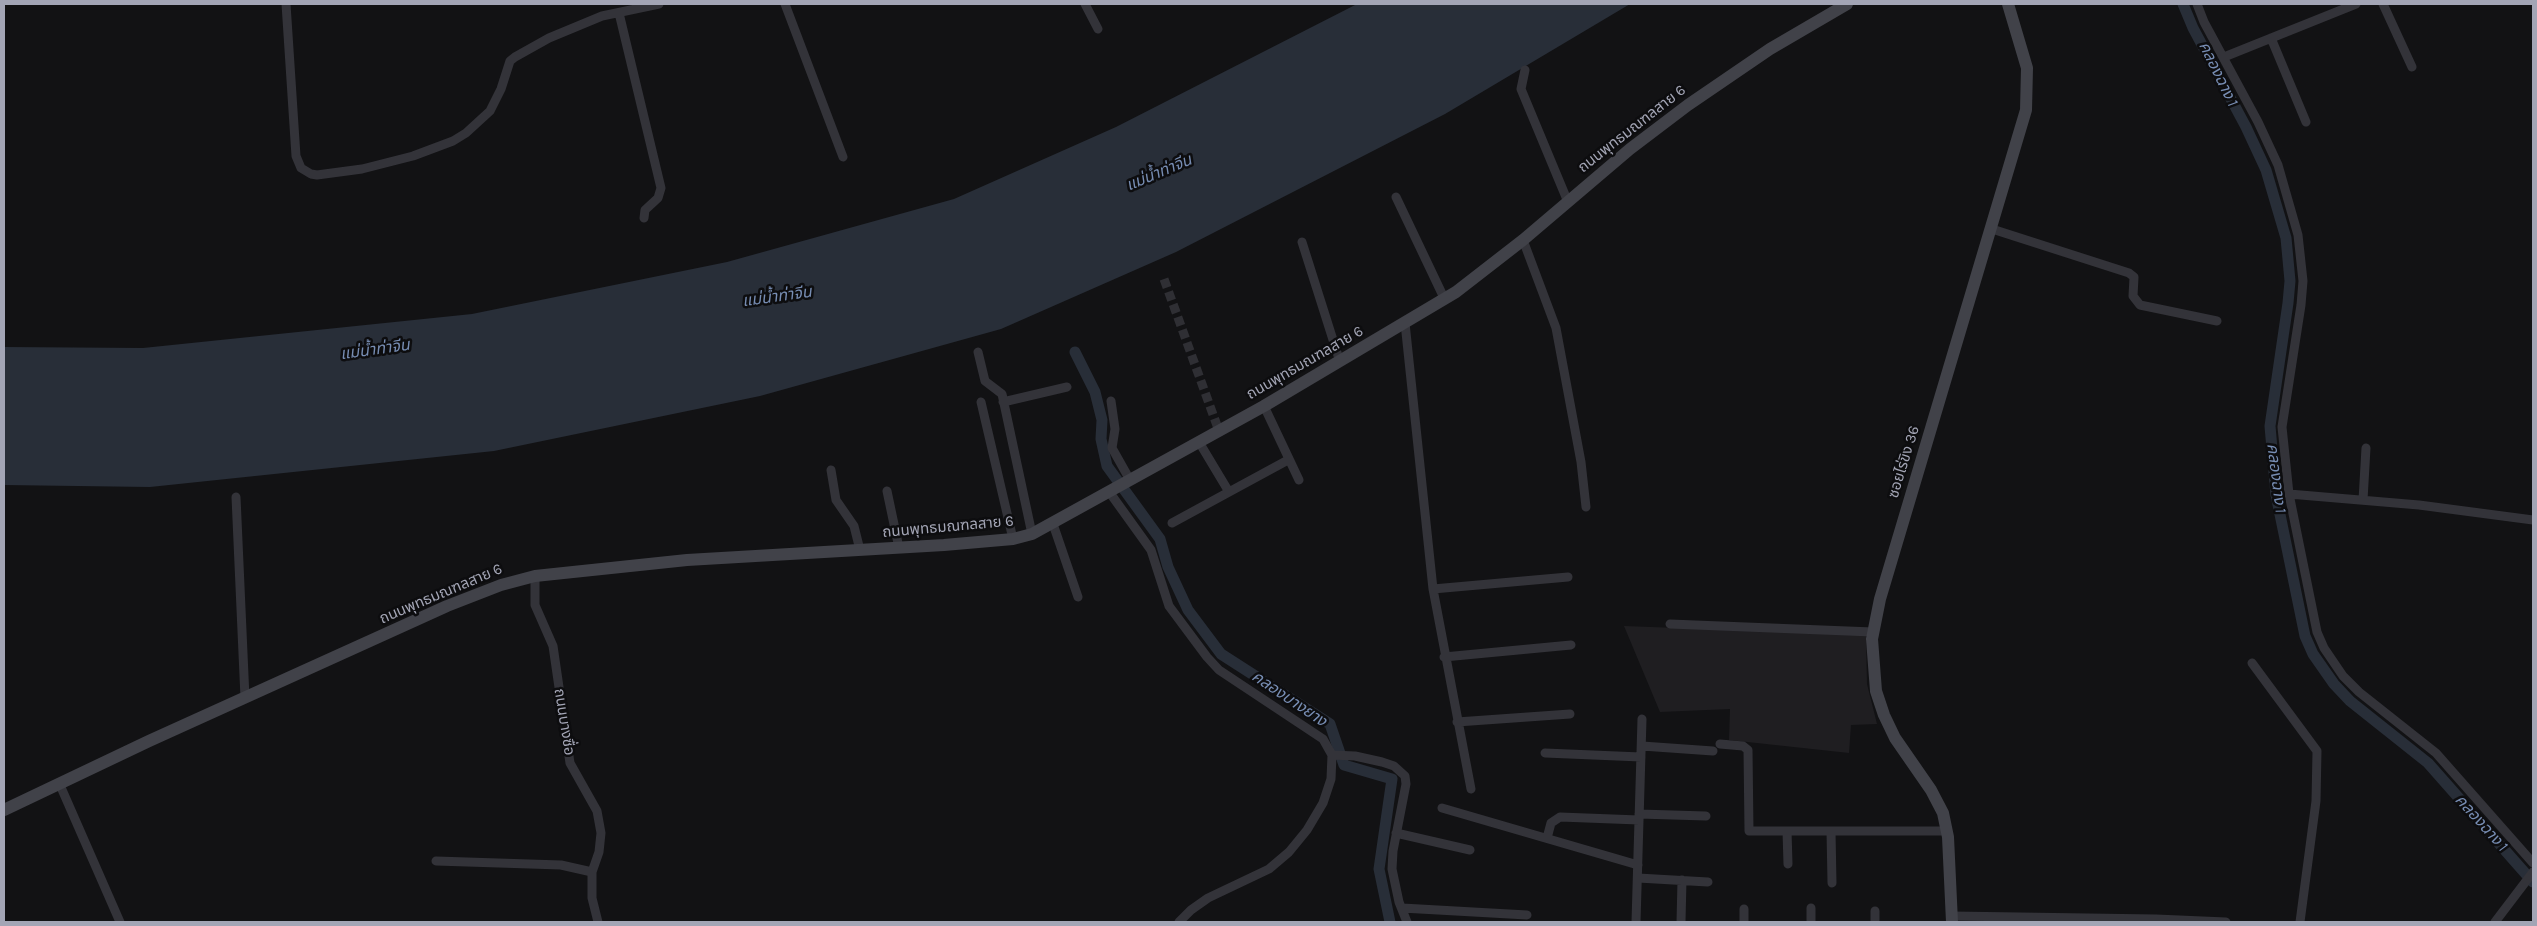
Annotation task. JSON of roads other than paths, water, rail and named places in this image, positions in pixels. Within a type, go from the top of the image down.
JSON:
[{"type":"main road","name":"ถนนพุทธมณฑลสาย 6","points":[[4,810],[245,698],[501,584],[535,576],[687,560],[899,548],[1013,539],[1032,534],[1110,493],[1264,406],[1445,300],[1523,240],[1630,148],[1718,84],[1828,9],[1847,4]]},
{"type":"main road","name":"ซอยไร่ขิง 36","points":[[1952,919],[1947,831],[1943,813],[1931,790],[1895,738],[1884,715],[1876,691],[1872,656],[1872,632],[1880,598],[1992,229],[2026,110],[2027,68],[2008,4]]},
{"type":"street","points":[[286,4],[296,156],[301,168],[317,175],[362,169],[413,156],[453,141],[466,133],[490,111],[501,89],[510,62],[515,57],[570,28],[602,16],[659,4]]},
{"type":"street","points":[[784,4],[843,157]]},
{"type":"street","points":[[1085,4],[1098,29]]},
{"type":"street","points":[[2197,4],[2204,22],[2278,165],[2298,235],[2302,281],[2301,305],[2282,427],[2289,494],[2311,613],[2320,640],[2333,662],[2359,692],[2436,753],[2533,863]]},
{"type":"street","points":[[2224,58],[2356,4]]},
{"type":"street","points":[[2383,4],[2412,67]]},
{"type":"street","points":[[619,13],[661,188],[658,198],[645,210],[644,218]]},
{"type":"street","points":[[2271,38],[2306,122]]},
{"type":"street","points":[[1525,70],[1521,89],[1568,202]]},
{"type":"street","points":[[1396,197],[1445,300]]},
{"type":"street","points":[[1992,229],[2129,273],[2134,277],[2133,296],[2140,305],[2218,321]]},
{"type":"street","points":[[1523,240],[1556,328],[1581,462],[1586,507]]},
{"type":"street","points":[[1302,242],[1340,362]]},
{"type":"street","points":[[1404,323],[1433,588],[1444,657],[1471,789]]},
{"type":"street","points":[[978,352],[985,381],[1000,391],[1032,534]]},
{"type":"street","points":[[1003,402],[1067,387]]},
{"type":"street","points":[[981,402],[1013,539]]},
{"type":"street","points":[[1111,402],[1115,429],[1112,448],[1130,480]]},
{"type":"street","points":[[1264,406],[1299,480]]},
{"type":"street","points":[[1198,442],[1229,492]]},
{"type":"street","points":[[2363,500],[2366,448]]},
{"type":"street","points":[[1172,523],[1288,460]]},
{"type":"street","points":[[831,470],[836,500],[854,526],[860,550]]},
{"type":"street","points":[[887,491],[899,548]]},
{"type":"street","points":[[1110,493],[1151,550],[1169,606],[1207,658],[1219,670],[1323,739],[1334,755],[1331,779],[1323,803],[1307,830],[1289,852],[1269,869],[1208,898],[1191,910],[1179,922]]},
{"type":"street","points":[[2289,494],[2363,500],[2533,520]]},
{"type":"street","points":[[236,497],[245,698]]},
{"type":"street","points":[[1053,524],[1078,597]]},
{"type":"street","name":"ถนนบางซื่อ","points":[[535,576],[536,605],[553,646],[570,763],[597,811],[601,833],[599,852],[592,872],[592,898],[598,922]]},
{"type":"street","points":[[1433,588],[1568,577]]},
{"type":"street","points":[[1670,624],[1872,632]]},
{"type":"street","points":[[1444,657],[1571,645]]},
{"type":"street","points":[[2252,663],[2317,751],[2316,801],[2300,922]]},
{"type":"street","points":[[1457,722],[1570,714]]},
{"type":"street","points":[[1636,922],[1642,719]]},
{"type":"street","points":[[1720,744],[1744,746],[1748,750],[1749,831],[1947,831]]},
{"type":"street","points":[[1642,746],[1713,751]]},
{"type":"street","points":[[1545,752],[1641,757]]},
{"type":"street","points":[[1334,755],[1355,756],[1394,766],[1405,776],[1406,784],[1396,833],[1392,870],[1407,922]]},
{"type":"street","points":[[60,785],[120,922]]},
{"type":"street","points":[[1442,808],[1638,865]]},
{"type":"street","points":[[1547,838],[1551,823],[1560,817],[1706,816]]},
{"type":"street","points":[[1787,831],[1788,864]]},
{"type":"street","points":[[1831,832],[1832,883]]},
{"type":"street","points":[[1396,833],[1470,850]]},
{"type":"street","points":[[436,861],[561,865],[592,872]]},
{"type":"street","points":[[2495,922],[2533,872]]},
{"type":"street","points":[[1638,878],[1708,882]]},
{"type":"street","points":[[1681,922],[1682,880]]},
{"type":"street","points":[[1402,908],[1527,915]]},
{"type":"street","points":[[1811,908],[1811,922]]},
{"type":"street","points":[[1744,909],[1744,922]]},
{"type":"street","points":[[1875,910],[1875,922]]},
{"type":"street","points":[[1952,919],[2156,919],[2226,922]]},
{"type":"water","name":"แม่น้ำท่าจีน","points":[[1357,4],[1630,4],[1445,114],[1176,252],[1001,329],[760,396],[494,451],[150,487],[4,485],[4,347],[143,348],[472,314],[727,262],[954,199],[1116,127]]},
{"type":"waterway","name":"คลองฉาง 1","points":[[2183,4],[2193,28],[2246,127],[2266,170],[2286,238],[2290,281],[2270,426],[2276,495],[2305,636],[2313,654],[2334,684],[2350,701],[2428,763],[2533,882]]},
{"type":"waterway","name":"คลองบางยาง","points":[[1075,352],[1095,392],[1102,420],[1101,439],[1107,466],[1160,539],[1168,567],[1188,610],[1221,654],[1330,724],[1344,765],[1392,779],[1379,869],[1390,922]]},
{"type":"tunnel","points":[[1164,279],[1219,431]]}]
